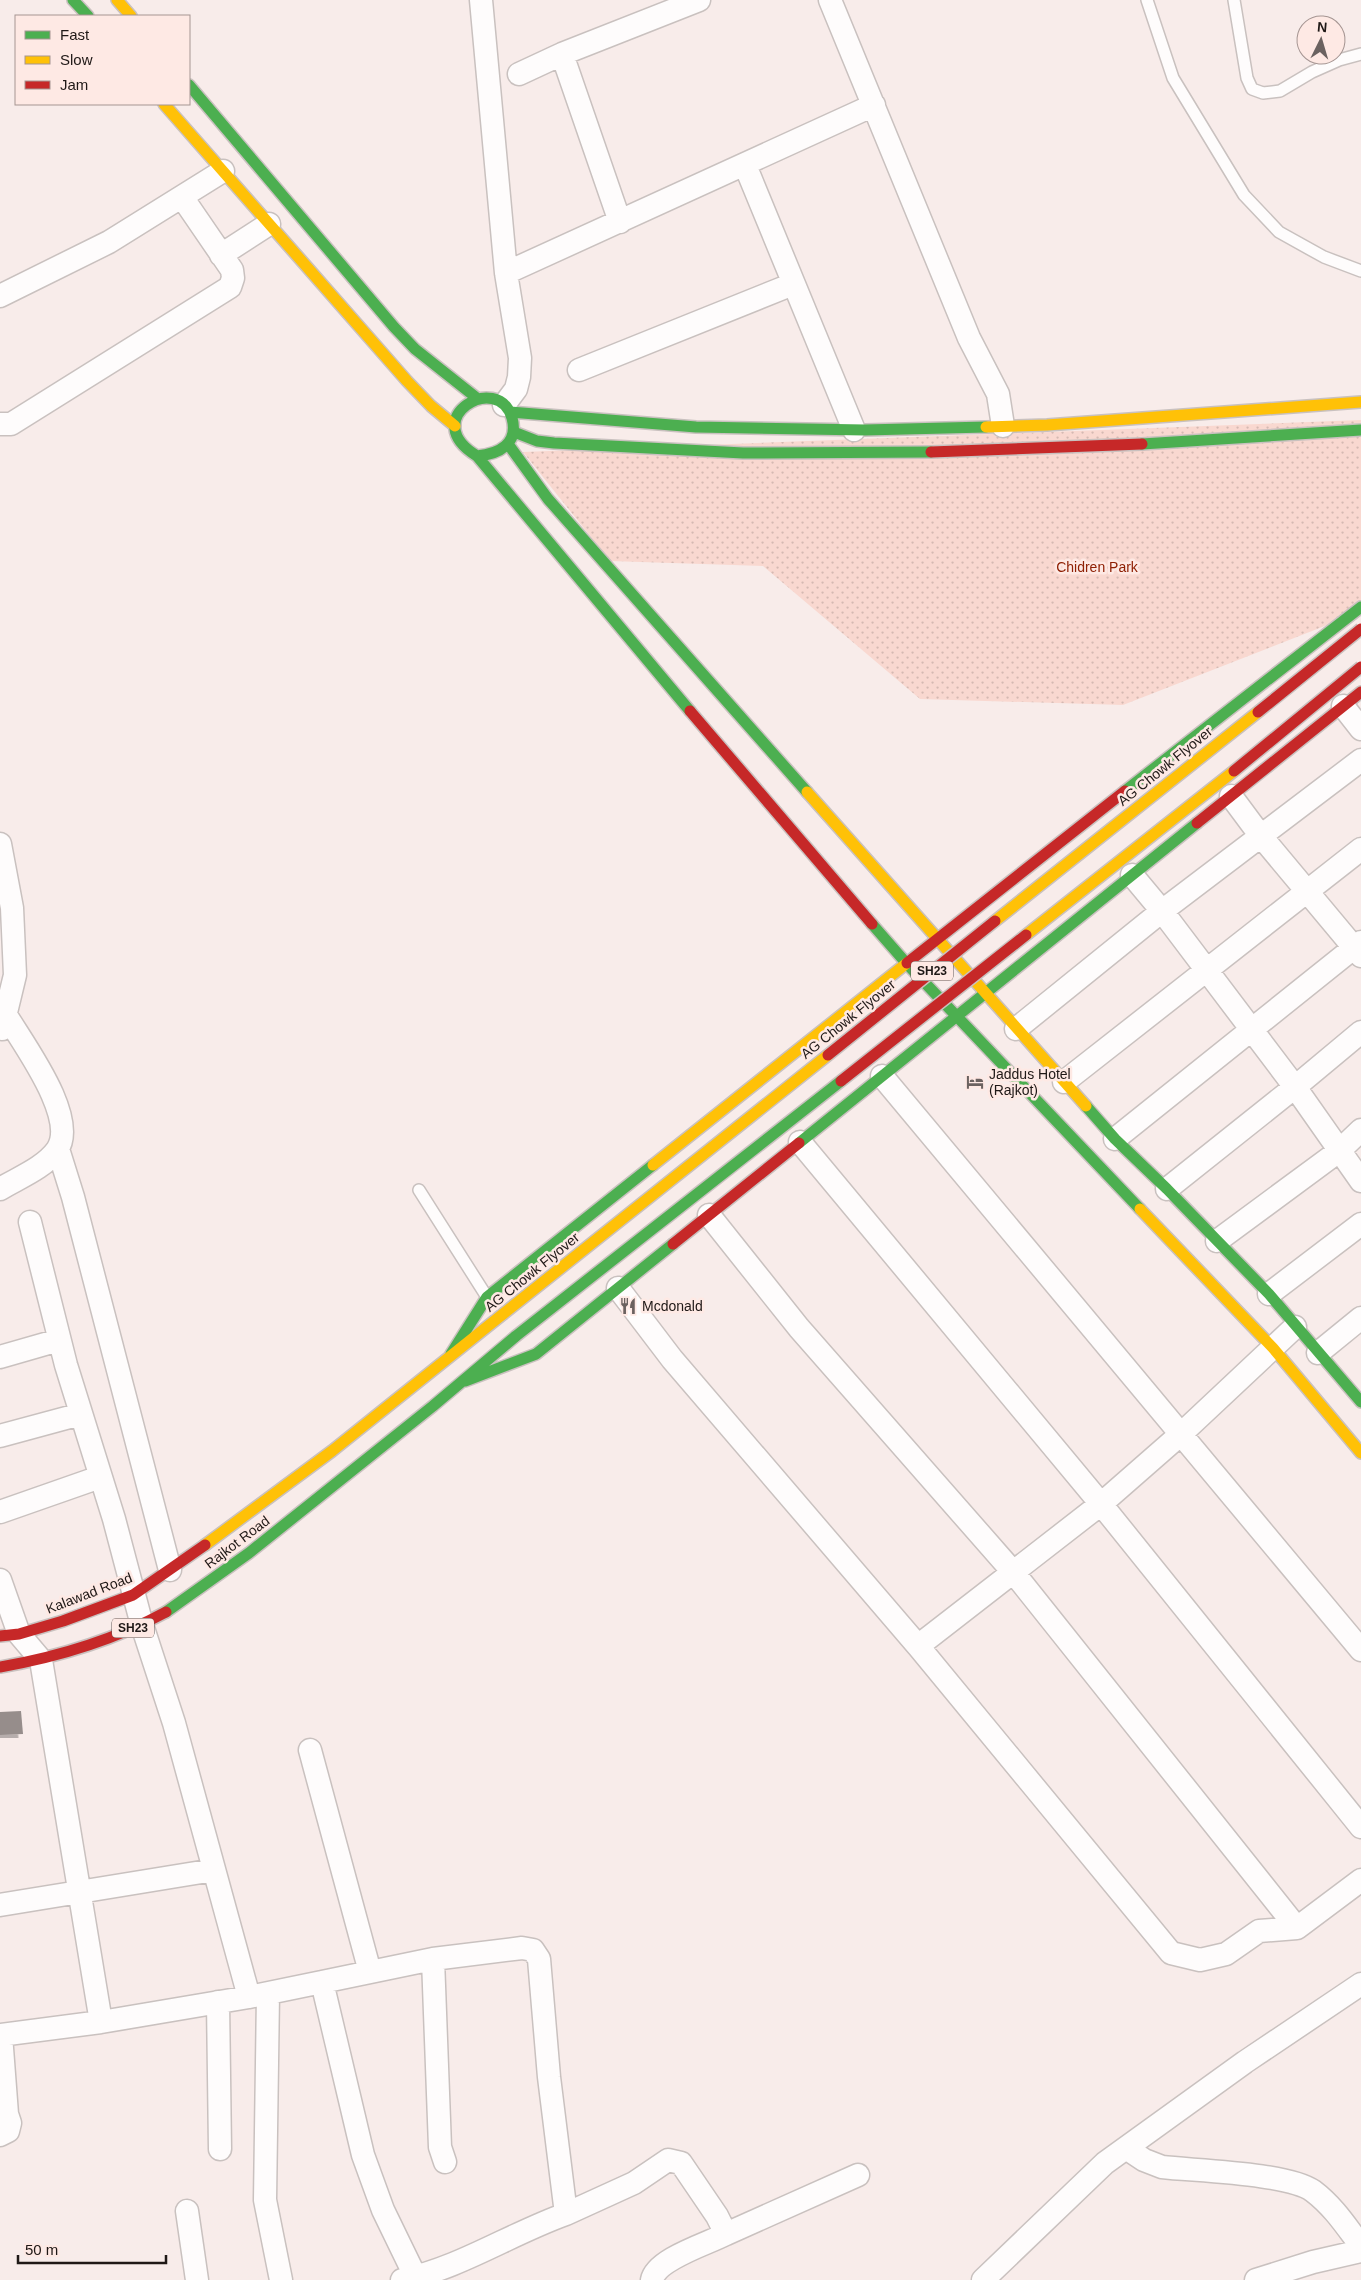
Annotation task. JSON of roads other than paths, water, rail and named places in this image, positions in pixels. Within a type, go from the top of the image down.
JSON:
[{"type":"street","points":[[73,0],[87,15]]},
{"type":"street","points":[[117,0],[130,15]]},
{"type":"street","points":[[481,0],[506,273],[520,358],[516,389],[507,409]]},
{"type":"street","points":[[830,0],[969,338],[998,394],[1003,426]]},
{"type":"street","points":[[519,74],[562,54],[689,2]]},
{"type":"street","points":[[562,54],[620,222]]},
{"type":"street","points":[[190,86],[394,326],[416,349],[478,398]]},
{"type":"street","points":[[165,105],[407,380],[431,406],[455,426]]},
{"type":"street","points":[[506,273],[874,105]]},
{"type":"street","points":[[745,165],[854,430]]},
{"type":"street","points":[[0,296],[109,242],[223,170]]},
{"type":"street","points":[[0,424],[11,424],[230,287],[233,278],[232,270],[182,197]]},
{"type":"street","points":[[221,255],[269,224]]},
{"type":"street","points":[[579,370],[793,284]]},
{"type":"street","points":[[1361,402],[1106,421],[854,430],[696,428],[507,409],[487,398],[478,398],[462,408],[457,416],[455,426],[456,435],[461,444],[477,456],[768,806],[907,964],[1273,1348],[1361,1453]]},
{"type":"street","points":[[477,456],[496,454],[508,444],[514,432],[514,422],[507,409]]},
{"type":"street","points":[[514,432],[537,441],[554,443],[753,453],[1014,450],[1230,440],[1361,430]]},
{"type":"street","points":[[508,444],[548,499],[1016,1029],[1115,1139],[1167,1189],[1269,1294],[1295,1327],[1361,1402]]},
{"type":"street","points":[[448,1358],[487,1297],[937,939],[1361,607]]},
{"type":"street","name":"AG Chowk Flyover","points":[[448,1358],[1361,629]]},
{"type":"street","name":"SH23","points":[[460,1383],[516,1336],[1214,787],[1361,667]]},
{"type":"street","points":[[460,1383],[536,1354],[1361,692]]},
{"type":"street","points":[[1343,706],[1361,729]]},
{"type":"street","points":[[1016,1029],[1162,911],[1361,760]]},
{"type":"street","points":[[1115,1139],[1251,1029],[1359,949],[1260,835],[1231,796]]},
{"type":"street","points":[[0,844],[12,908],[3,1025],[57,1102],[63,1127],[58,1149],[73,1197],[170,1570]]},
{"type":"street","points":[[1064,1082],[1207,972],[1361,849]]},
{"type":"street","points":[[1132,875],[1162,911],[1295,1087],[1338,1151],[1361,1181]]},
{"type":"street","points":[[1167,1189],[1361,1032]]},
{"type":"street","points":[[882,1076],[1361,1650]]},
{"type":"street","points":[[1217,1241],[1338,1151],[1361,1130]]},
{"type":"street","points":[[800,1142],[1101,1504],[1361,1827]]},
{"type":"street","points":[[0,1189],[43,1163],[58,1149]]},
{"type":"street","points":[[709,1215],[799,1328],[1014,1573],[1297,1928]]},
{"type":"street","points":[[30,1222],[59,1340],[114,1519],[142,1624],[174,1723],[214,1870],[259,1995],[265,2200],[281,2280]]},
{"type":"street","points":[[1269,1294],[1361,1224]]},
{"type":"street","points":[[618,1288],[672,1359],[918,1646],[1171,1953],[1200,1960],[1226,1954],[1259,1931],[1297,1928],[1361,1880]]},
{"type":"street","points":[[1318,1353],[1361,1318]]},
{"type":"street","points":[[918,1646],[1101,1504],[1181,1434],[1295,1327]]},
{"type":"street","points":[[0,1357],[59,1340]]},
{"type":"street","name":"Rajkot Road","points":[[231,1527],[332,1451],[448,1358]]},
{"type":"street","name":"Rajkot Road","points":[[0,1667],[41,1660],[82,1648],[171,1610],[250,1553],[460,1383]]},
{"type":"street","points":[[0,1436],[81,1414]]},
{"type":"street","points":[[0,1512],[100,1477]]},
{"type":"street","name":"Kalawad Road","points":[[9,1635],[63,1621],[134,1595],[231,1527]]},
{"type":"street","points":[[0,1580],[9,1635],[41,1660],[101,2022]]},
{"type":"street","points":[[310,1750],[370,1972]]},
{"type":"street","points":[[0,1906],[79,1891],[214,1870]]},
{"type":"street","points":[[0,2135],[8,2131],[10,2123],[7,2114],[1,2035],[101,2022],[259,1995],[433,1959],[522,1948],[533,1950],[539,1959],[550,2078],[566,2214]]},
{"type":"street","points":[[433,1959],[440,2147],[445,2162]]},
{"type":"street","points":[[322,1982],[363,2155],[411,2279],[467,2258],[539,2224],[566,2214],[634,2183],[668,2160],[682,2164],[717,2216],[726,2234]]},
{"type":"street","points":[[984,2280],[1105,2163],[1245,2062],[1361,1984]]},
{"type":"street","points":[[218,2002],[220,2149]]},
{"type":"street","points":[[1126,2148],[1144,2160],[1162,2167],[1286,2180],[1312,2190],[1332,2208],[1361,2246]]},
{"type":"street","points":[[652,2280],[657,2268],[666,2262],[858,2175]]},
{"type":"street","points":[[187,2211],[197,2280]]},
{"type":"street","points":[[1256,2280],[1312,2262],[1361,2251]]},
{"type":"lane","points":[[1147,0],[1173,78],[1244,195],[1278,232],[1324,257],[1361,271]]},
{"type":"lane","points":[[1234,0],[1247,78],[1252,89],[1263,93],[1280,91],[1321,68],[1361,54]]},
{"type":"lane","points":[[418,1190],[487,1297]]},
{"type":"place","name":"Jaddus Hotel (Rajkot)","points":[[975,1082]]},
{"type":"place","name":"Mcdonald","points":[[628,1306]]},
{"type":"park label","name":"Chidren Park","points":[[1097,567]]}]
